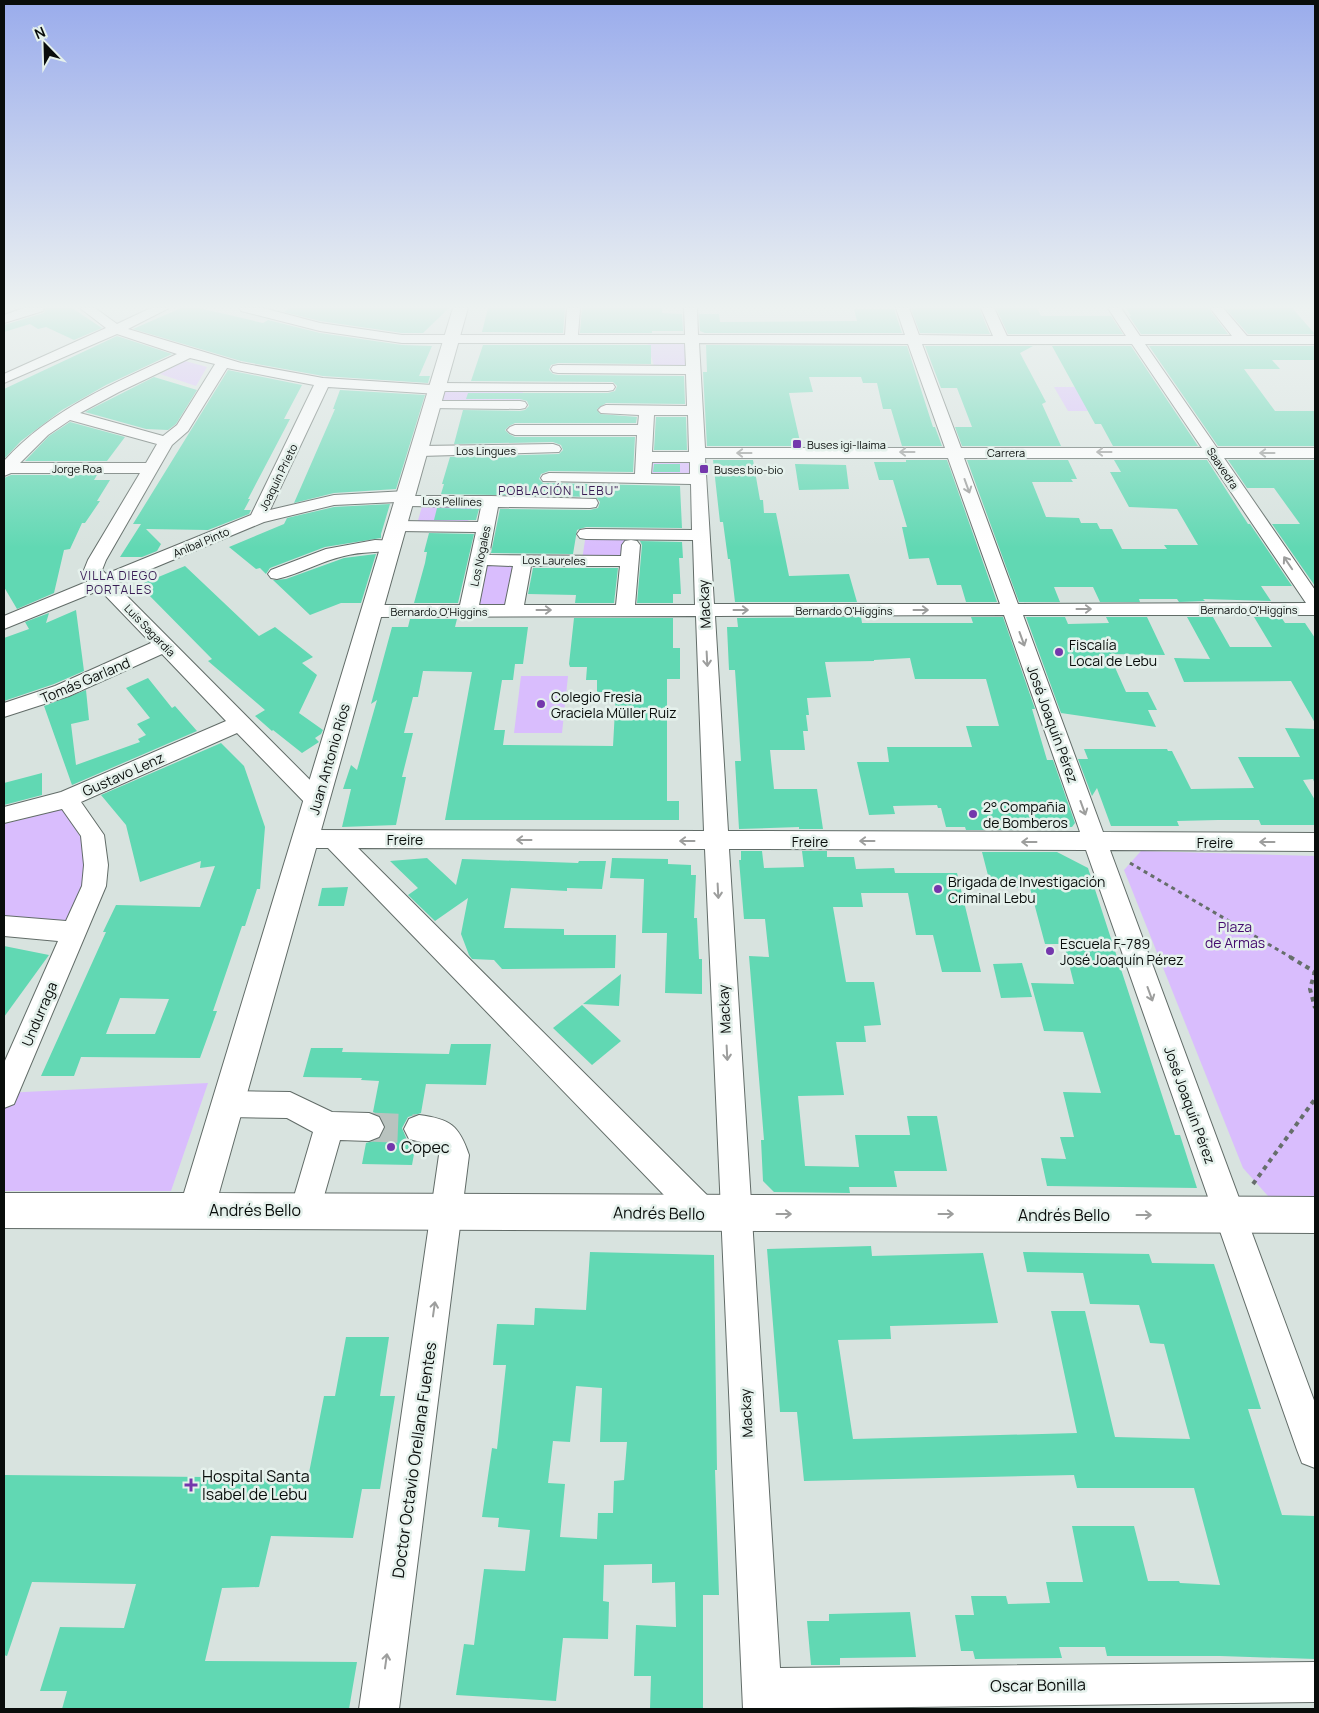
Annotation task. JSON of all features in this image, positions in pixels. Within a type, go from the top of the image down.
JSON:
[{"type":"main road","name":"Juan Antonio Ríos","points":[[197,1210],[438,388]]},
{"type":"main road","name":"Andrés Bello","points":[[4,1211],[305,1210],[719,1214],[1315,1215]]},
{"type":"street","points":[[4,469],[32,440],[67,414],[119,388]]},
{"type":"street","name":"Luis Sagardía","points":[[207,388],[183,428],[166,442],[150,468],[94,566],[94,573],[317,802]]},
{"type":"street","name":"Joaquín Prieto","points":[[258,518],[320,388]]},
{"type":"street","points":[[379,388],[520,405]]},
{"type":"street","points":[[436,394],[512,388]]},
{"type":"street","points":[[511,450],[524,388]]},
{"type":"street","points":[[604,430],[608,388]]},
{"type":"street","name":"Mackay","points":[[694,388],[716,841],[719,1214],[762,1698]]},
{"type":"street","name":"José Joaquín Pérez","points":[[931,388],[1315,1450]]},
{"type":"street","name":"Saavedra","points":[[1168,388],[1315,603]]},
{"type":"street","points":[[606,410],[696,412]]},
{"type":"street","points":[[643,478],[647,411]]},
{"type":"street","points":[[67,414],[166,442]]},
{"type":"street","name":"Los Lingues","points":[[515,430],[645,430]]},
{"type":"street","points":[[545,502],[556,430]]},
{"type":"street","name":"Los Lingues","points":[[420,450],[553,450]]},
{"type":"street","name":"Carrera","points":[[697,463],[954,452],[1315,453]]},
{"type":"street","points":[[644,457],[697,463]]},
{"type":"street","points":[[549,478],[643,478],[697,463]]},
{"type":"street","name":"Jorge Roa","points":[[4,469],[150,468]]},
{"type":"street","points":[[582,560],[594,478]]},
{"type":"street","name":"Aníbal Pinto","points":[[4,623],[258,518],[334,500],[371,496],[406,498]]},
{"type":"street","name":"Los Pellines","points":[[406,498],[590,503]]},
{"type":"street","name":"Los Nogales","points":[[468,610],[492,501]]},
{"type":"street","name":"Los Pellines","points":[[394,536],[486,527]]},
{"type":"street","name":"Los Laureles","points":[[586,534],[700,535]]},
{"type":"street","points":[[625,610],[632,534]]},
{"type":"street","points":[[277,574],[336,551],[367,545],[394,536]]},
{"type":"street","name":"Los Laureles","points":[[479,560],[629,561]]},
{"type":"street","points":[[514,610],[523,560]]},
{"type":"street","name":"Bernardo O'Higgins","points":[[372,611],[1315,609]]},
{"type":"street","name":"Tomás Garland","points":[[4,710],[62,691],[164,645]]},
{"type":"street","name":"Gustavo Lenz","points":[[4,816],[67,798],[240,723]]},
{"type":"street","name":"Undurraga","points":[[5,1090],[94,886],[96,865],[92,835],[67,798]]},
{"type":"street","name":"Freire","points":[[306,839],[1315,842]]},
{"type":"street","points":[[334,839],[719,1214]]},
{"type":"street","points":[[4,926],[74,932]]},
{"type":"street","points":[[228,1104],[290,1105],[329,1126],[369,1127]]},
{"type":"street","points":[[305,1210],[329,1126]]},
{"type":"street","name":"Doctor Octavio Orellana Fuentes","points":[[379,1709],[448,1211],[454,1155],[450,1141],[442,1132],[419,1129]]},
{"type":"street","name":"Oscar Bonilla","points":[[762,1698],[1315,1682]]},
{"type":"path","points":[[1095,842],[1315,971],[1310,982],[1310,995],[1315,1008]]},
{"type":"path","points":[[1230,1215],[1315,1099]]},
{"type":"green space","points":[[438,388],[524,388],[520,405],[433,405]]},
{"type":"green space","points":[[1055,388],[1080,388],[1093,411],[1068,411]]},
{"type":"green space","points":[[644,457],[697,457],[698,479],[643,478]]},
{"type":"green space","points":[[423,503],[473,504],[467,525],[417,524]]},
{"type":"green space","points":[[586,534],[632,534],[629,561],[582,560]]},
{"type":"green space","points":[[479,560],[523,560],[514,610],[468,611]]},
{"type":"green space","name":"Colegio Fresia Graciela Müller Ruiz","points":[[521,676],[568,676],[562,733],[514,733]]},
{"type":"green space","points":[[62,809],[86,845],[85,899],[61,928],[4,922],[4,824]]},
{"type":"green space","name":"Plaza de Armas","points":[[1141,851],[1315,856],[1315,1196],[1268,1196],[1243,1168],[1124,870]]},
{"type":"green space","points":[[208,1083],[171,1191],[4,1191],[4,1093]]},
{"type":"building","points":[[101,388],[62,410],[21,441],[4,459],[4,389]]},
{"type":"building","points":[[132,388],[190,388],[197,390],[176,424],[168,430],[146,429],[85,412]]},
{"type":"building","points":[[217,388],[300,388],[284,419],[290,419],[248,499],[250,499],[244,510],[251,510],[249,514],[208,530],[146,529],[161,544],[157,551],[142,557],[120,557],[141,524],[133,524]]},
{"type":"building","points":[[616,388],[684,388],[685,404],[606,403],[597,409],[600,414],[637,417],[636,423],[515,423],[505,430],[515,437],[635,437],[633,472],[549,471],[541,474],[539,479],[543,483],[680,486],[682,528],[586,527],[577,530],[573,554],[491,553],[500,509],[590,510],[598,508],[600,502],[596,497],[441,494],[450,457],[559,454],[563,450],[561,445],[553,442],[454,444],[463,410],[520,411],[525,410],[529,406],[527,401],[520,399],[466,399],[468,393],[608,393],[615,391]]},
{"type":"building","points":[[704,388],[812,388],[813,392],[789,393],[801,446],[707,446]]},
{"type":"building","points":[[878,388],[920,388],[933,427],[935,427],[942,446],[902,446],[891,409],[883,409]]},
{"type":"building","points":[[941,388],[1039,388],[1046,402],[1042,404],[1061,446],[962,446],[955,427],[972,427],[957,388]]},
{"type":"building","points":[[1075,388],[1159,388],[1198,446],[1113,446],[1101,424],[1095,424]]},
{"type":"building","points":[[1178,388],[1258,388],[1275,411],[1315,411],[1315,446],[1218,446]]},
{"type":"building","points":[[340,390],[425,395],[396,489],[334,493],[294,503],[335,409],[333,409]]},
{"type":"building","points":[[656,417],[686,417],[687,450],[654,450]]},
{"type":"building","points":[[70,422],[125,437],[107,461],[25,461],[49,436]]},
{"type":"building","points":[[713,460],[753,460],[760,500],[763,500],[764,513],[776,513],[789,576],[849,574],[857,602],[735,602],[730,559],[728,559],[723,522],[720,522]]},
{"type":"building","points":[[906,460],[947,460],[997,602],[966,602],[961,585],[937,585],[929,558],[909,559],[902,527],[907,527],[893,480],[879,480],[874,462],[906,462]]},
{"type":"building","points":[[967,460],[1068,460],[1077,479],[1071,479],[1073,482],[1032,482],[1046,517],[1079,518],[1081,523],[1097,523],[1100,529],[1112,529],[1122,549],[1167,549],[1164,545],[1198,545],[1177,509],[1129,507],[1110,472],[1121,472],[1114,460],[1207,460],[1248,524],[1250,524],[1292,586],[1261,586],[1271,601],[1203,599],[1205,601],[1179,602],[1177,599],[1139,599],[1140,602],[1100,602],[1093,587],[1054,587],[1060,602],[1019,602]]},
{"type":"building","points":[[1228,460],[1315,460],[1315,586],[1272,524],[1300,524],[1274,488],[1247,488]]},
{"type":"building","points":[[654,464],[680,464],[680,472],[653,472]]},
{"type":"building","points":[[795,464],[846,465],[849,489],[799,490]]},
{"type":"building","points":[[11,475],[97,475],[94,480],[110,480],[97,501],[100,501],[85,523],[82,523],[70,549],[64,550],[54,593],[17,609],[4,587],[4,478]]},
{"type":"building","points":[[390,504],[381,538],[325,547],[270,568],[266,574],[260,568],[256,569],[229,547],[284,524],[287,518],[334,507]]},
{"type":"building","points":[[437,508],[479,509],[476,520],[434,520]]},
{"type":"building","points":[[429,533],[474,534],[458,603],[414,603],[425,563],[427,552],[424,552]]},
{"type":"building","points":[[640,541],[682,542],[683,558],[679,558],[681,594],[673,594],[673,603],[637,603],[642,545]]},
{"type":"building","points":[[376,554],[361,603],[341,603],[310,615],[273,580],[286,579],[344,558]]},
{"type":"building","points":[[185,566],[259,636],[275,627],[313,657],[302,663],[317,675],[299,713],[323,730],[315,738],[319,742],[302,753],[272,731],[255,716],[265,710],[208,661],[212,659],[139,585]]},
{"type":"building","points":[[533,568],[618,568],[614,603],[575,603],[576,595],[528,594]]},
{"type":"building","points":[[76,610],[84,671],[54,684],[4,701],[4,638],[29,629],[25,622],[49,613],[46,623]]},
{"type":"building","points":[[861,617],[862,623],[973,623],[971,617],[1003,617],[1035,709],[1032,709],[1047,760],[1053,760],[1075,823],[1072,827],[966,830],[965,827],[946,827],[941,808],[938,808],[937,805],[893,806],[895,814],[869,815],[857,762],[889,762],[887,747],[972,747],[966,726],[999,726],[986,679],[915,679],[910,658],[825,662],[831,697],[807,698],[809,715],[806,715],[808,731],[803,731],[805,750],[770,750],[774,789],[817,789],[823,829],[799,829],[799,827],[739,829],[735,761],[741,761],[735,670],[729,670],[727,627],[738,627],[737,618]]},
{"type":"building","points":[[1026,617],[1065,617],[1068,624],[1109,623],[1106,617],[1147,617],[1165,655],[1109,654],[1126,692],[1148,692],[1157,710],[1148,710],[1156,727],[1061,713]]},
{"type":"building","points":[[1187,617],[1213,617],[1230,647],[1272,647],[1254,617],[1281,617],[1285,623],[1305,623],[1315,638],[1315,723],[1291,681],[1184,682],[1174,658],[1210,659]]},
{"type":"building","points":[[574,618],[673,618],[673,648],[680,648],[680,679],[667,679],[667,801],[679,801],[679,820],[445,820],[472,672],[423,671],[418,697],[413,697],[404,733],[413,733],[402,777],[406,777],[396,825],[342,827],[351,789],[343,789],[351,765],[357,770],[377,700],[371,704],[392,627],[408,627],[410,619],[457,619],[455,627],[528,627],[523,664],[515,664],[513,680],[502,680],[494,730],[505,730],[503,745],[613,746],[616,692],[597,692],[597,680],[586,680],[587,667],[570,667]]},
{"type":"building","points":[[148,678],[172,708],[175,706],[197,731],[72,785],[44,706],[86,690],[89,720],[71,724],[76,765],[140,742],[138,739],[146,735],[137,724],[150,718],[126,688]]},
{"type":"building","points":[[1285,728],[1315,729],[1315,784],[1313,779],[1303,780],[1315,800],[1315,825],[1261,825],[1259,820],[1218,820],[1177,821],[1179,826],[1111,826],[1097,788],[1092,796],[1078,759],[1088,759],[1084,749],[1167,749],[1172,751],[1191,789],[1254,788],[1238,757],[1300,757]]},
{"type":"building","points":[[221,743],[244,766],[265,827],[260,889],[257,889],[245,926],[242,926],[213,1011],[217,1011],[200,1058],[81,1057],[74,1076],[41,1076],[106,932],[103,932],[116,905],[200,907],[215,866],[200,868],[201,861],[140,882],[126,825],[101,795]],"holes":[[[120,998],[169,999],[155,1034],[106,1034]]]},
{"type":"building","points":[[42,773],[42,795],[4,805],[4,783]]},
{"type":"building","points":[[741,851],[762,851],[764,868],[804,867],[802,851],[827,851],[827,857],[854,857],[856,869],[894,868],[895,873],[957,873],[981,972],[942,972],[933,935],[916,935],[908,893],[861,893],[863,907],[833,907],[846,982],[874,982],[881,1025],[864,1026],[866,1042],[836,1042],[844,1095],[798,1096],[805,1166],[859,1167],[855,1135],[910,1135],[907,1116],[937,1116],[947,1171],[894,1171],[897,1187],[849,1187],[850,1193],[774,1192],[763,1181],[761,1140],[764,1140],[749,956],[769,957],[765,919],[744,919],[739,860],[741,860]]},
{"type":"building","points":[[982,852],[1057,852],[1088,868],[1175,1135],[1180,1135],[1197,1188],[1047,1186],[1041,1158],[1066,1159],[1060,1137],[1074,1137],[1063,1092],[1101,1093],[1083,1032],[1044,1031],[1031,983],[1074,984],[1064,944],[1045,944],[1030,888],[991,887]]},
{"type":"building","points":[[427,858],[456,885],[462,859],[578,863],[579,861],[606,861],[602,889],[567,888],[567,891],[511,888],[504,928],[564,929],[564,935],[616,935],[615,968],[502,969],[494,960],[472,959],[461,934],[468,898],[435,921],[408,895],[418,888],[390,861]]},
{"type":"building","points":[[612,858],[668,859],[668,864],[691,865],[691,875],[696,875],[694,918],[697,918],[699,959],[702,959],[702,994],[665,993],[667,933],[642,933],[644,879],[610,878]]},
{"type":"building","points":[[348,887],[344,906],[318,906],[322,888]]},
{"type":"building","points":[[4,946],[49,955],[4,1017]]},
{"type":"building","points":[[1022,963],[1032,997],[1001,998],[993,964]]},
{"type":"building","points":[[621,974],[619,1006],[583,1004]]},
{"type":"building","points":[[582,1005],[621,1041],[592,1065],[553,1028]]},
{"type":"building","points":[[451,1044],[491,1044],[486,1085],[426,1084],[421,1113],[408,1117],[402,1128],[407,1140],[416,1143],[412,1165],[362,1164],[366,1143],[380,1139],[386,1128],[381,1116],[373,1112],[379,1081],[361,1080],[362,1078],[303,1077],[311,1048],[343,1048],[342,1052],[449,1054]]},
{"type":"building","points":[[871,1246],[872,1256],[983,1253],[998,1323],[890,1326],[891,1339],[838,1340],[853,1439],[1077,1433],[1051,1311],[1085,1311],[1115,1437],[1190,1439],[1164,1344],[1150,1343],[1139,1305],[1090,1304],[1083,1273],[1027,1272],[1023,1252],[1149,1254],[1152,1263],[1214,1264],[1261,1409],[1248,1409],[1282,1515],[1315,1516],[1315,1659],[1220,1656],[1107,1656],[1105,1647],[1059,1647],[1062,1658],[975,1659],[973,1651],[961,1651],[955,1615],[974,1615],[971,1596],[1006,1596],[1008,1604],[1050,1603],[1046,1582],[1083,1582],[1072,1526],[1134,1526],[1148,1581],[1179,1581],[1180,1583],[1220,1585],[1194,1488],[1077,1488],[1074,1475],[804,1481],[797,1412],[780,1412],[767,1249]]},
{"type":"building","points":[[590,1252],[714,1255],[717,1470],[715,1470],[719,1595],[703,1595],[703,1709],[650,1709],[651,1676],[634,1676],[636,1625],[676,1627],[675,1582],[652,1583],[652,1564],[604,1565],[603,1601],[609,1602],[608,1639],[563,1638],[556,1701],[456,1695],[464,1644],[474,1645],[484,1569],[525,1571],[530,1530],[498,1527],[499,1518],[482,1517],[492,1448],[497,1449],[506,1365],[493,1365],[497,1324],[534,1325],[535,1308],[586,1310]],"holes":[[[576,1386],[602,1388],[600,1442],[627,1442],[624,1480],[614,1481],[613,1513],[598,1513],[597,1539],[560,1537],[565,1484],[548,1483],[553,1441],[570,1442]]]},
{"type":"building","points":[[346,1337],[389,1337],[380,1396],[395,1396],[380,1489],[362,1489],[353,1538],[271,1536],[259,1587],[222,1588],[205,1661],[357,1662],[349,1709],[62,1709],[67,1691],[40,1691],[60,1627],[124,1628],[136,1584],[32,1582],[7,1656],[4,1655],[4,1475],[308,1478],[324,1396],[335,1396]]},
{"type":"building","points":[[910,1612],[916,1657],[840,1658],[840,1665],[811,1665],[807,1621],[829,1621],[829,1614]]},
{"type":"tunnel","points":[[369,1127],[419,1129]]},
{"type":"place","name":"Buses igi-llaima","points":[[797,444]]},
{"type":"place","name":"Buses bio-bio","points":[[704,469]]},
{"type":"place","name":"Fiscalía Local de Lebu","points":[[1059,652]]},
{"type":"place","name":"Colegio Fresia Graciela Müller Ruiz","points":[[541,704]]},
{"type":"place","name":"2° Compañia de Bomberos","points":[[973,814]]},
{"type":"place","name":"Brigada de Investigación Criminal Lebu","points":[[938,889]]},
{"type":"place","name":"Escuela F-789 José Joaquín Pérez","points":[[1050,951]]},
{"type":"place","name":"Copec","points":[[391,1147]]},
{"type":"place","name":"Hospital Santa Isabel de Lebu","points":[[191,1485]]},
{"type":"district","name":"POBLACIÓN \"LEBU\"","points":[[559,490]]},
{"type":"district","name":"VILLA DIEGO PORTALES","points":[[119,582]]}]
